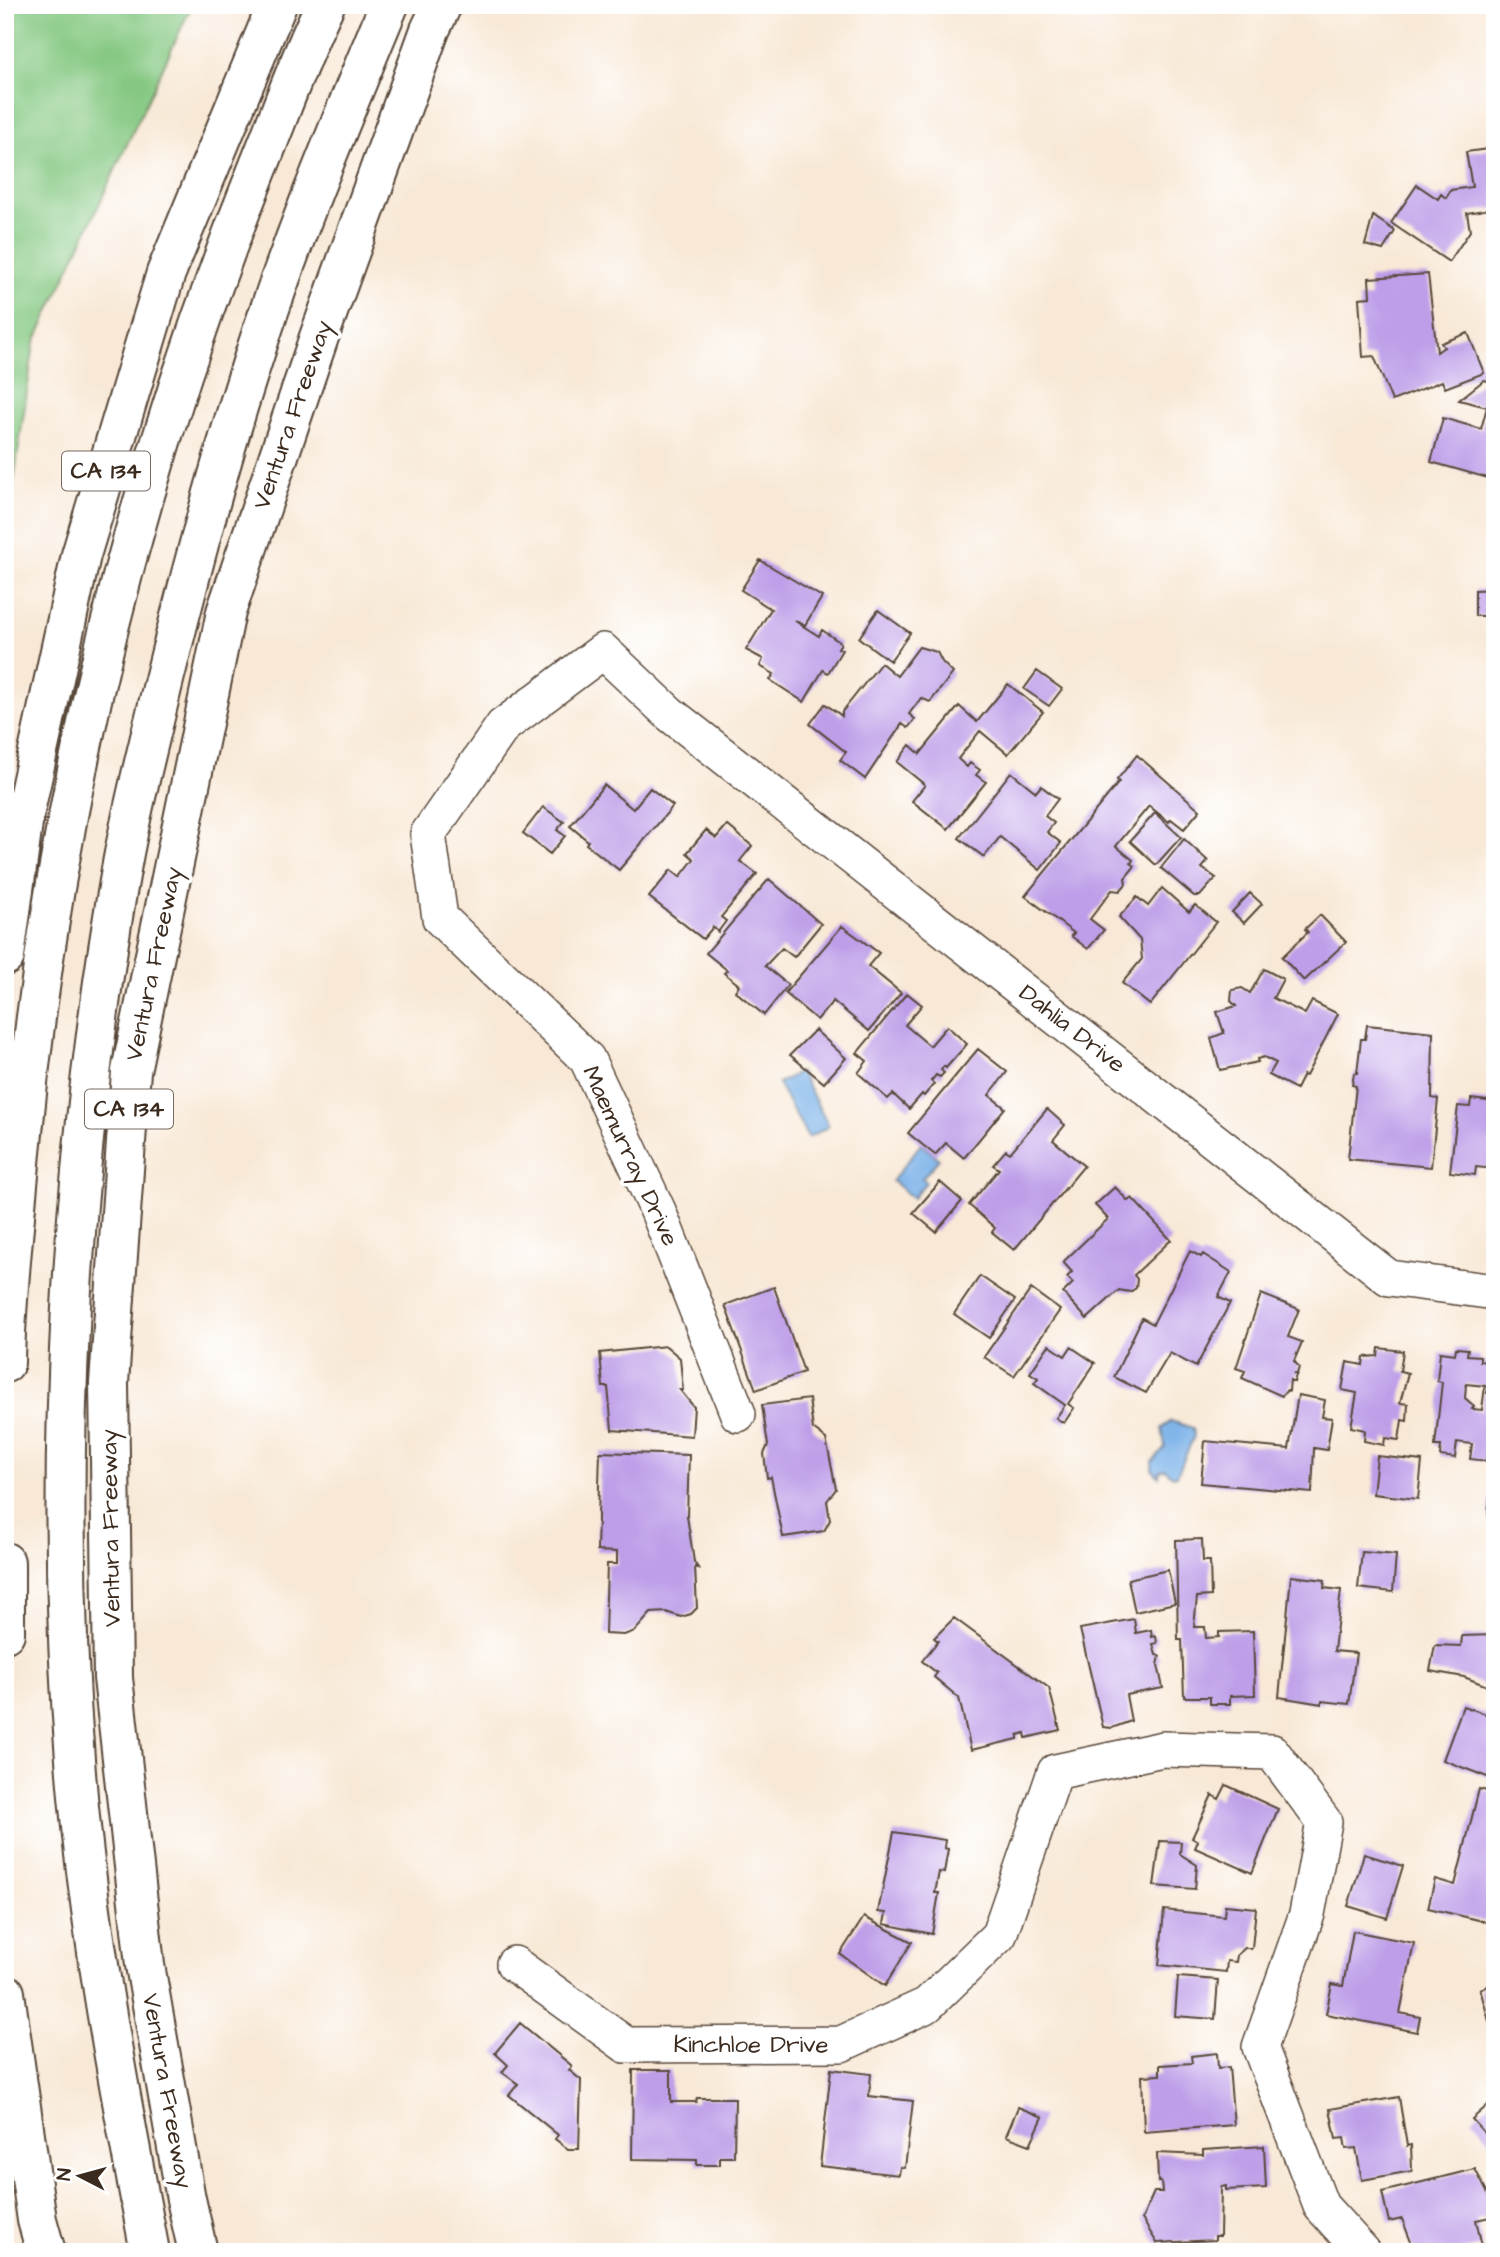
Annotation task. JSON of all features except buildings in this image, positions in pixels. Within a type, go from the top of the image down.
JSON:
[{"type":"highway","name":"CA 134","points":[[5,956],[24,816],[81,555],[166,273],[276,5]]},
{"type":"highway","points":[[5,1363],[31,1043],[52,907],[96,677],[127,554],[173,396],[215,275],[325,5]]},
{"type":"highway","points":[[150,2252],[104,2007],[75,1759],[66,1540],[70,1331],[92,1073],[122,863],[200,533],[249,369],[307,204],[389,5]]},
{"type":"highway","name":"Ventura Freeway","points":[[198,2252],[186,2199],[145,1965],[113,1678],[108,1383],[131,1071],[226,612],[318,337],[430,30],[442,5]]},
{"type":"highway","points":[[5,1562],[5,1633]]},
{"type":"highway","points":[[5,1993],[37,2220],[46,2252]]},
{"type":"street","name":"Maemurray Drive","points":[[670,714],[603,651],[503,726],[428,834],[440,918],[587,1059],[658,1211],[738,1414]]},
{"type":"street","name":"Dahlia Drive","points":[[670,714],[1389,1278],[1495,1292]]},
{"type":"street","name":"Kinchloe Drive","points":[[514,1964],[626,2045],[841,2044],[927,2005],[999,1935],[1055,1772],[1164,1749],[1272,1752],[1324,1822],[1307,1914],[1260,2047],[1321,2206],[1363,2252]]},
{"type":"green space","points":[[5,5],[192,5],[34,344],[5,541]]},
{"type":"water","points":[[800,1072],[829,1126],[808,1138],[778,1083]]},
{"type":"water","points":[[921,1144],[939,1159],[922,1178],[926,1182],[913,1198],[892,1181]]},
{"type":"water","points":[[1171,1421],[1193,1428],[1194,1436],[1177,1475],[1172,1476],[1165,1469],[1160,1471],[1159,1477],[1152,1469],[1152,1462],[1165,1447],[1162,1428]]}]
